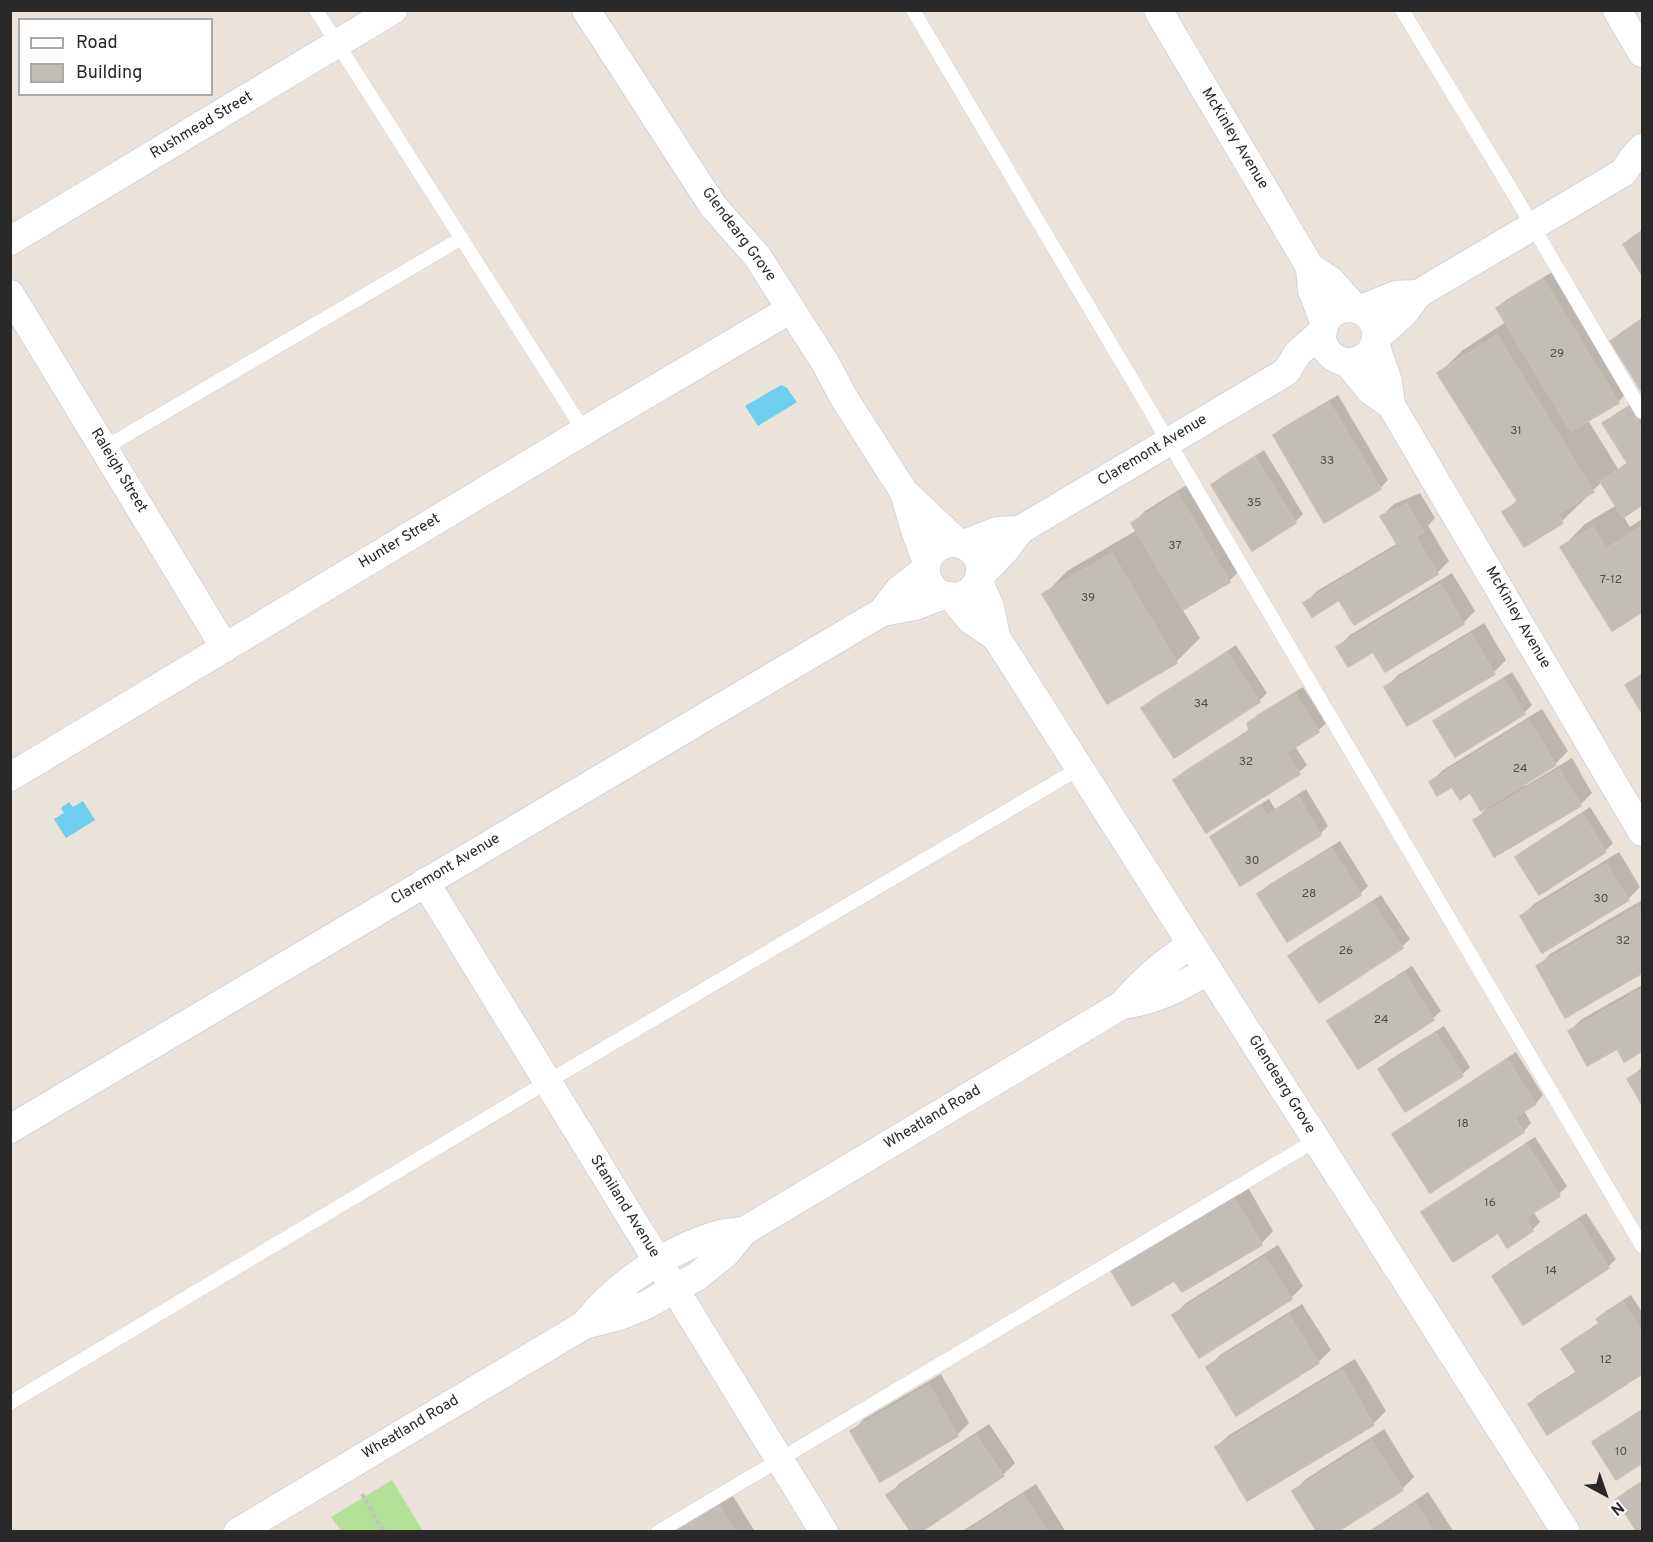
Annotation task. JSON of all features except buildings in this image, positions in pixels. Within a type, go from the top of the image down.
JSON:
[{"type":"street","name":"Rushmead Street","points":[[10,241],[393,10]]},
{"type":"street","name":"Glendearg Grove","points":[[586,10],[713,206],[757,256],[904,492],[960,544]]},
{"type":"street","name":"McKinley Avenue","points":[[1158,10],[1310,267],[1312,290],[1324,328]]},
{"type":"street","points":[[1617,10],[1642,53]]},
{"type":"street","points":[[1375,341],[1403,314],[1418,294],[1533,226],[1633,172],[1633,158],[1642,148]]},
{"type":"street","name":"McKinley Avenue","points":[[1310,267],[1331,280],[1358,310]]},
{"type":"street","name":"Raleigh Street","points":[[10,294],[225,648]]},
{"type":"street","points":[[1358,310],[1396,295],[1418,294]]},
{"type":"street","points":[[1347,308],[1367,314],[1376,329],[1371,352],[1356,361],[1343,361],[1333,356],[1324,345],[1324,328],[1330,316],[1347,308]]},
{"type":"street","name":"Hunter Street","points":[[10,777],[791,309]]},
{"type":"street","name":"Claremont Avenue","points":[[979,578],[1020,530],[1286,372],[1298,353],[1324,328]]},
{"type":"street","name":"McKinley Avenue","points":[[1375,341],[1388,382],[1391,405],[1642,832]]},
{"type":"street","name":"Claremont Avenue","points":[[1286,372],[1306,373],[1343,361]]},
{"type":"street","name":"McKinley Avenue","points":[[1343,361],[1370,390],[1391,405]]},
{"type":"street","name":"Glendearg Grove","points":[[904,492],[927,566]]},
{"type":"street","name":"Claremont Avenue","points":[[960,544],[997,531],[1020,530]]},
{"type":"street","points":[[947,543],[960,544],[971,549],[977,557],[980,566],[979,578],[967,592],[959,596],[947,596],[931,585],[927,578],[927,566],[932,554],[939,547],[947,543]]},
{"type":"street","name":"Claremont Avenue","points":[[882,612],[899,590],[927,566]]},
{"type":"street","name":"Glendearg Grove","points":[[979,578],[990,607],[996,638]]},
{"type":"street","name":"Glendearg Grove","points":[[947,596],[971,620],[996,638],[1566,1532]]},
{"type":"street","name":"Claremont Avenue","points":[[10,1129],[882,612],[915,606],[947,596]]},
{"type":"street","name":"Staniland Avenue","points":[[425,882],[824,1532]]},
{"type":"street","name":"Wheatland Road","points":[[584,1325],[619,1316],[645,1305],[703,1272],[726,1253],[744,1231],[1122,1005],[1138,986],[1164,963],[1192,944]]},
{"type":"street","name":"Wheatland Road","points":[[1122,1005],[1144,1002],[1180,988],[1208,970]]},
{"type":"street","name":"Wheatland Road","points":[[238,1532],[584,1325],[609,1298],[630,1280],[658,1262],[687,1246],[717,1235],[744,1231]]},
{"type":"lane","points":[[316,10],[584,431]]},
{"type":"lane","points":[[913,10],[1642,1246]]},
{"type":"lane","points":[[1402,10],[1642,412]]},
{"type":"lane","points":[[104,448],[462,238]]},
{"type":"lane","points":[[10,1403],[547,1082],[1080,768]]},
{"type":"lane","points":[[658,1532],[1316,1140]]},
{"type":"path","points":[[362,1494],[384,1532]]},
{"type":"green space","points":[[392,1480],[423,1531],[341,1531],[331,1517]]},
{"type":"water","points":[[781,385],[787,388],[797,402],[758,426],[745,406]]},
{"type":"water","points":[[83,801],[95,820],[66,838],[54,819],[64,813],[61,808],[69,802],[73,807]]}]
